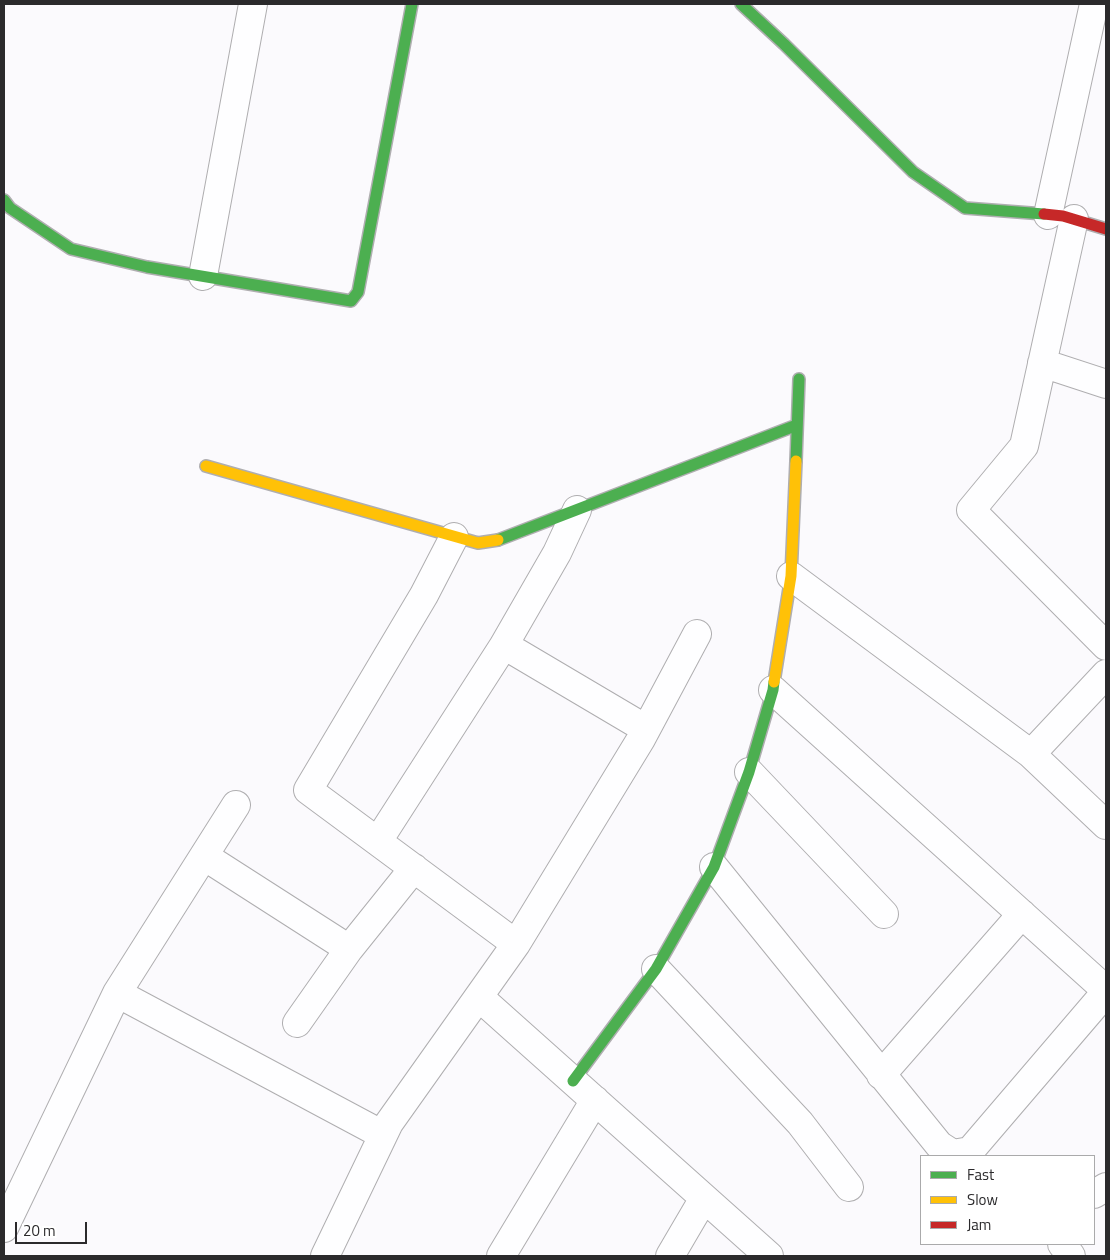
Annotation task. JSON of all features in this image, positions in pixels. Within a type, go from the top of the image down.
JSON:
[{"type":"street","points":[[203,276],[252,4]]},
{"type":"street","points":[[4,200],[10,208],[71,249],[147,266],[351,301],[358,292],[412,4]]},
{"type":"street","points":[[740,4],[784,44],[913,172],[965,208],[1061,217],[1106,229]]},
{"type":"street","points":[[1094,4],[1061,217],[1042,364],[1024,446],[971,510],[1106,646]]},
{"type":"street","points":[[1042,364],[1106,384]]},
{"type":"street","points":[[573,1081],[656,969],[714,867],[749,772],[773,690],[791,576],[799,379]]},
{"type":"street","points":[[206,466],[478,543],[499,540],[797,425]]},
{"type":"street","points":[[378,842],[504,645],[557,553],[577,510]]},
{"type":"street","points":[[454,537],[424,595],[308,790],[516,944]]},
{"type":"street","points":[[791,576],[1031,754],[1106,825]]},
{"type":"street","points":[[325,1256],[389,1124],[516,944],[646,730],[697,634]]},
{"type":"street","points":[[504,645],[646,730]]},
{"type":"street","points":[[1031,754],[1106,674]]},
{"type":"street","points":[[714,867],[939,1145],[953,1154],[970,1151],[1106,991],[773,690]]},
{"type":"street","points":[[749,772],[884,914]]},
{"type":"street","points":[[4,1228],[117,992],[236,805]]},
{"type":"street","points":[[204,856],[349,949]]},
{"type":"street","points":[[297,1023],[349,949],[414,868]]},
{"type":"street","points":[[882,1075],[1022,914]]},
{"type":"street","points":[[656,969],[800,1123],[849,1187]]},
{"type":"street","points":[[117,992],[383,1135]]},
{"type":"street","points":[[479,997],[769,1256]]},
{"type":"street","points":[[501,1256],[595,1100]]},
{"type":"street","points":[[1095,1193],[1106,1187]]},
{"type":"street","points":[[670,1256],[704,1198]]},
{"type":"street","points":[[1063,1245],[1071,1256]]},
{"type":"traffic: fast","points":[[4,200],[10,208],[71,249],[147,267],[351,301],[358,292],[412,4]]},
{"type":"traffic: fast","points":[[741,4],[913,172],[965,208],[1044,214]]},
{"type":"traffic: fast","points":[[796,461],[799,379]]},
{"type":"traffic: fast","points":[[498,540],[797,425]]},
{"type":"traffic: fast","points":[[573,1081],[656,969],[714,867],[749,772],[774,682]]},
{"type":"traffic: slow","points":[[774,682],[791,576],[796,461]]},
{"type":"traffic: slow","points":[[206,466],[478,543],[498,540]]},
{"type":"traffic: jam","points":[[1044,214],[1063,216],[1106,229]]}]
